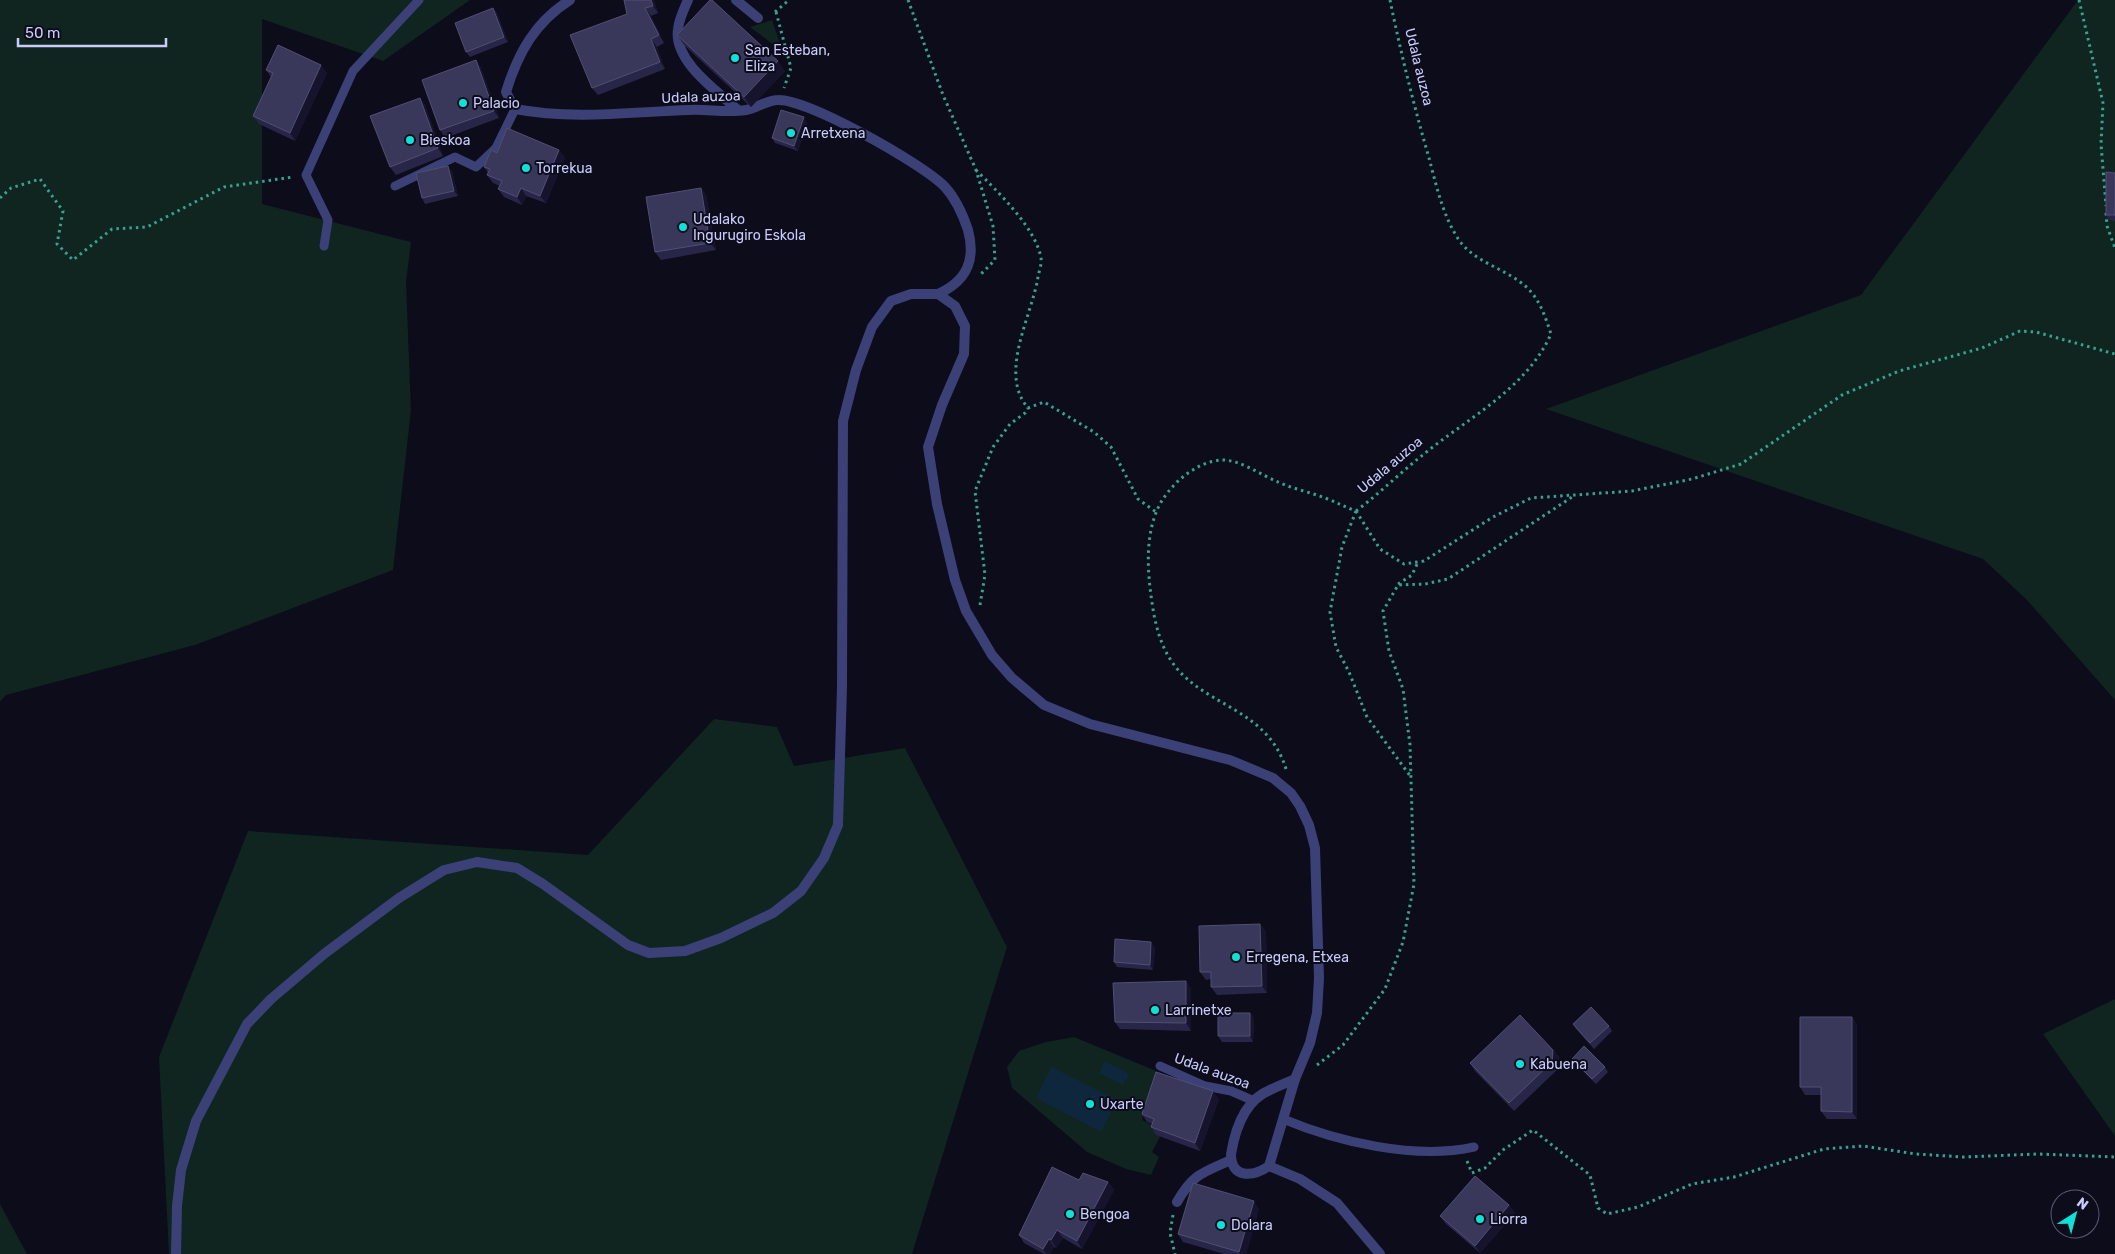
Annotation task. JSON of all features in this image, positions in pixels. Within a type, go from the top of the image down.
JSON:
[{"type":"street","points":[[516,109],[506,92],[519,57],[529,38],[543,21],[570,0]]},
{"type":"street","points":[[688,0],[677,31],[679,47],[687,62],[738,110]]},
{"type":"street","points":[[736,0],[758,18]]},
{"type":"street","points":[[176,1254],[177,1206],[181,1170],[196,1121],[247,1024],[271,999],[324,954],[398,898],[444,870],[477,862],[516,868],[543,884],[628,945],[649,952],[685,951],[721,938],[773,913],[801,891],[824,858],[838,825],[842,658],[843,421],[856,370],[872,327],[891,301],[911,294],[938,294],[961,280],[972,257],[965,221],[953,196],[932,176],[886,146],[817,112],[779,100]]},
{"type":"street","name":"Udala auzoa","points":[[516,109],[545,115],[628,115],[690,110],[746,110],[779,100]]},
{"type":"street","points":[[938,294],[955,306],[965,326],[964,354],[942,405],[928,447],[937,504],[955,580],[975,631],[1012,678],[1044,705],[1090,724],[1230,760],[1273,778],[1291,792],[1309,825],[1315,848],[1318,940],[1317,1013],[1310,1043],[1294,1079],[1269,1166],[1258,1174],[1247,1175],[1236,1170],[1231,1160],[1236,1130],[1243,1115],[1254,1101],[1269,1090],[1294,1079]]},
{"type":"street","points":[[1177,1202],[1186,1185],[1195,1176],[1231,1160]]},
{"type":"street","points":[[1269,1166],[1300,1179],[1337,1203],[1380,1254]]},
{"type":"lane","points":[[324,246],[328,220],[306,175],[353,70],[419,0]]},
{"type":"lane","points":[[395,186],[455,157],[476,167],[496,148],[516,109]]},
{"type":"lane","name":"Udala auzoa","points":[[1160,1066],[1205,1086],[1231,1091],[1254,1101]]},
{"type":"lane","points":[[1283,1119],[1318,1132],[1392,1148],[1426,1152],[1463,1150],[1474,1147]]},
{"type":"path","points":[[758,18],[776,12],[789,0]]},
{"type":"path","points":[[908,0],[943,95],[976,170],[1008,201],[1034,239],[1041,259],[1036,288],[1014,364],[1021,400],[1028,408]]},
{"type":"path","name":"Udala auzoa","points":[[1291,792],[1284,763],[1266,732],[1186,677],[1173,664],[1163,648],[1155,623],[1149,578],[1150,533],[1156,512],[1171,488],[1191,472],[1212,462],[1223,460],[1246,467],[1280,483],[1356,511],[1406,468],[1521,378],[1542,354],[1551,334],[1538,302],[1524,285],[1494,267],[1457,238],[1442,205],[1407,83],[1390,0]]},
{"type":"path","points":[[2079,0],[2103,103],[2102,144],[2107,226],[2115,248]]},
{"type":"path","points":[[776,12],[791,68],[779,100]]},
{"type":"path","points":[[0,198],[11,188],[40,179],[63,211],[57,244],[73,260],[112,229],[147,227],[224,187],[306,175]]},
{"type":"path","points":[[1356,511],[1380,549],[1404,564],[1424,561],[1493,517],[1531,498],[1573,497],[1641,489],[1692,479],[1741,464],[1842,395],[1899,371],[1982,348],[2020,331],[2036,332],[2115,354]]},
{"type":"path","points":[[975,631],[985,575],[975,491],[993,447],[1010,424],[1025,413],[1028,408],[1044,402],[1094,432],[1111,447],[1138,499],[1156,512]]},
{"type":"path","points":[[1398,585],[1425,584],[1448,579],[1573,497]]},
{"type":"path","points":[[1356,511],[1342,547],[1330,612],[1336,647],[1349,672],[1367,717],[1411,777]]},
{"type":"path","points":[[1294,1079],[1303,1076],[1343,1045],[1385,989],[1403,942],[1414,884],[1410,745],[1403,689],[1389,651],[1383,611],[1398,585],[1412,575],[1418,562]]},
{"type":"path","points":[[1463,1150],[1472,1173],[1485,1168],[1503,1150],[1533,1130],[1590,1175],[1598,1208],[1607,1214],[1638,1207],[1692,1184],[1734,1177],[1824,1149],[1863,1146],[1916,1154],[1964,1157],[2037,1154],[2115,1157]]},
{"type":"path","points":[[1175,1254],[1170,1233],[1177,1202]]},
{"type":"green space","points":[[0,0],[470,0],[383,61],[262,19],[262,204],[411,242],[406,282],[411,410],[393,570],[195,645],[6,695],[0,702]]},
{"type":"green space","points":[[2078,0],[2115,0],[2115,700],[2027,600],[1983,559],[1546,409],[1861,295]]},
{"type":"green space","points":[[772,20],[783,52],[750,27]]},
{"type":"green space","points":[[714,719],[777,727],[794,766],[905,748],[1007,947],[912,1254],[169,1254],[159,1057],[248,831],[588,855]]},
{"type":"green space","points":[[2115,999],[2115,1136],[2043,1034]]},
{"type":"green space","name":"Uxarte","points":[[1074,1037],[1161,1073],[1142,1120],[1163,1131],[1152,1152],[1159,1157],[1151,1175],[1126,1169],[1087,1152],[1012,1088],[1007,1067],[1019,1051],[1046,1042]]},
{"type":"green space","points":[[0,1204],[27,1254],[0,1254]]},
{"type":"water","points":[[1105,1061],[1129,1074],[1123,1085],[1099,1073]]},
{"type":"water","points":[[1051,1067],[1117,1100],[1101,1132],[1036,1098]]},
{"type":"building","points":[[624,0],[651,0],[653,6],[645,8],[659,35],[651,39],[660,62],[592,88],[570,35],[627,14]]},
{"type":"building","name":"San Esteban, Eliza","points":[[710,0],[778,61],[744,97],[677,35]]},
{"type":"building","points":[[493,8],[504,37],[466,52],[455,23]]},
{"type":"building","points":[[278,45],[321,65],[290,133],[253,116],[273,73],[266,70]]},
{"type":"building","name":"Palacio","points":[[476,60],[494,111],[440,130],[422,80]]},
{"type":"building","name":"Bieskoa","points":[[420,98],[438,148],[390,167],[370,116]]},
{"type":"building","name":"Arretxena","points":[[781,110],[804,117],[794,146],[772,138]]},
{"type":"building","name":"Torrekua","points":[[507,128],[559,150],[540,196],[521,188],[517,197],[498,189],[502,181],[487,175],[490,169],[484,167],[491,150],[497,153]]},
{"type":"building","points":[[448,166],[454,191],[422,198],[416,173]]},
{"type":"building","points":[[2106,172],[2115,173],[2115,215],[2106,215]]},
{"type":"building","name":"Udalako Ingurugiro Eskola","points":[[701,188],[710,243],[655,252],[646,197]]},
{"type":"building","name":"Erregena, Etxea","points":[[1260,924],[1262,986],[1211,987],[1211,972],[1200,972],[1199,926]]},
{"type":"building","points":[[1115,939],[1151,942],[1150,965],[1114,962]]},
{"type":"building","name":"Larrinetxe","points":[[1186,981],[1186,1023],[1115,1022],[1113,983]]},
{"type":"building","points":[[1591,1007],[1609,1026],[1590,1043],[1573,1024]]},
{"type":"building","points":[[1218,1013],[1250,1013],[1250,1036],[1218,1036]]},
{"type":"building","name":"Kabuena","points":[[1520,1015],[1553,1050],[1552,1062],[1509,1103],[1470,1063]]},
{"type":"building","points":[[1800,1017],[1852,1017],[1852,1112],[1821,1111],[1821,1087],[1800,1087]]},
{"type":"building","points":[[1584,1046],[1605,1067],[1592,1079],[1572,1059]]},
{"type":"building","name":"Uxarte","points":[[1156,1072],[1213,1091],[1195,1143],[1151,1127],[1154,1119],[1142,1114]]},
{"type":"building","name":"Bengoa","points":[[1052,1167],[1079,1180],[1083,1173],[1108,1182],[1077,1241],[1057,1230],[1043,1249],[1019,1235]]},
{"type":"building","name":"Liorra","points":[[1475,1176],[1509,1205],[1475,1246],[1440,1216]]},
{"type":"building","name":"Dolara","points":[[1193,1183],[1254,1201],[1239,1252],[1178,1234]]},
{"type":"place","name":"San Esteban, Eliza","points":[[735,58]]},
{"type":"place","name":"Palacio","points":[[463,103]]},
{"type":"place","name":"Arretxena","points":[[791,133]]},
{"type":"place","name":"Bieskoa","points":[[410,140]]},
{"type":"place","name":"Torrekua","points":[[526,168]]},
{"type":"place","name":"Udalako Ingurugiro Eskola","points":[[683,227]]},
{"type":"place","name":"Erregena, Etxea","points":[[1236,957]]},
{"type":"place","name":"Larrinetxe","points":[[1155,1010]]},
{"type":"place","name":"Kabuena","points":[[1520,1064]]},
{"type":"place","name":"Uxarte","points":[[1090,1104]]},
{"type":"place","name":"Bengoa","points":[[1070,1214]]},
{"type":"place","name":"Liorra","points":[[1480,1219]]},
{"type":"place","name":"Dolara","points":[[1221,1225]]}]
